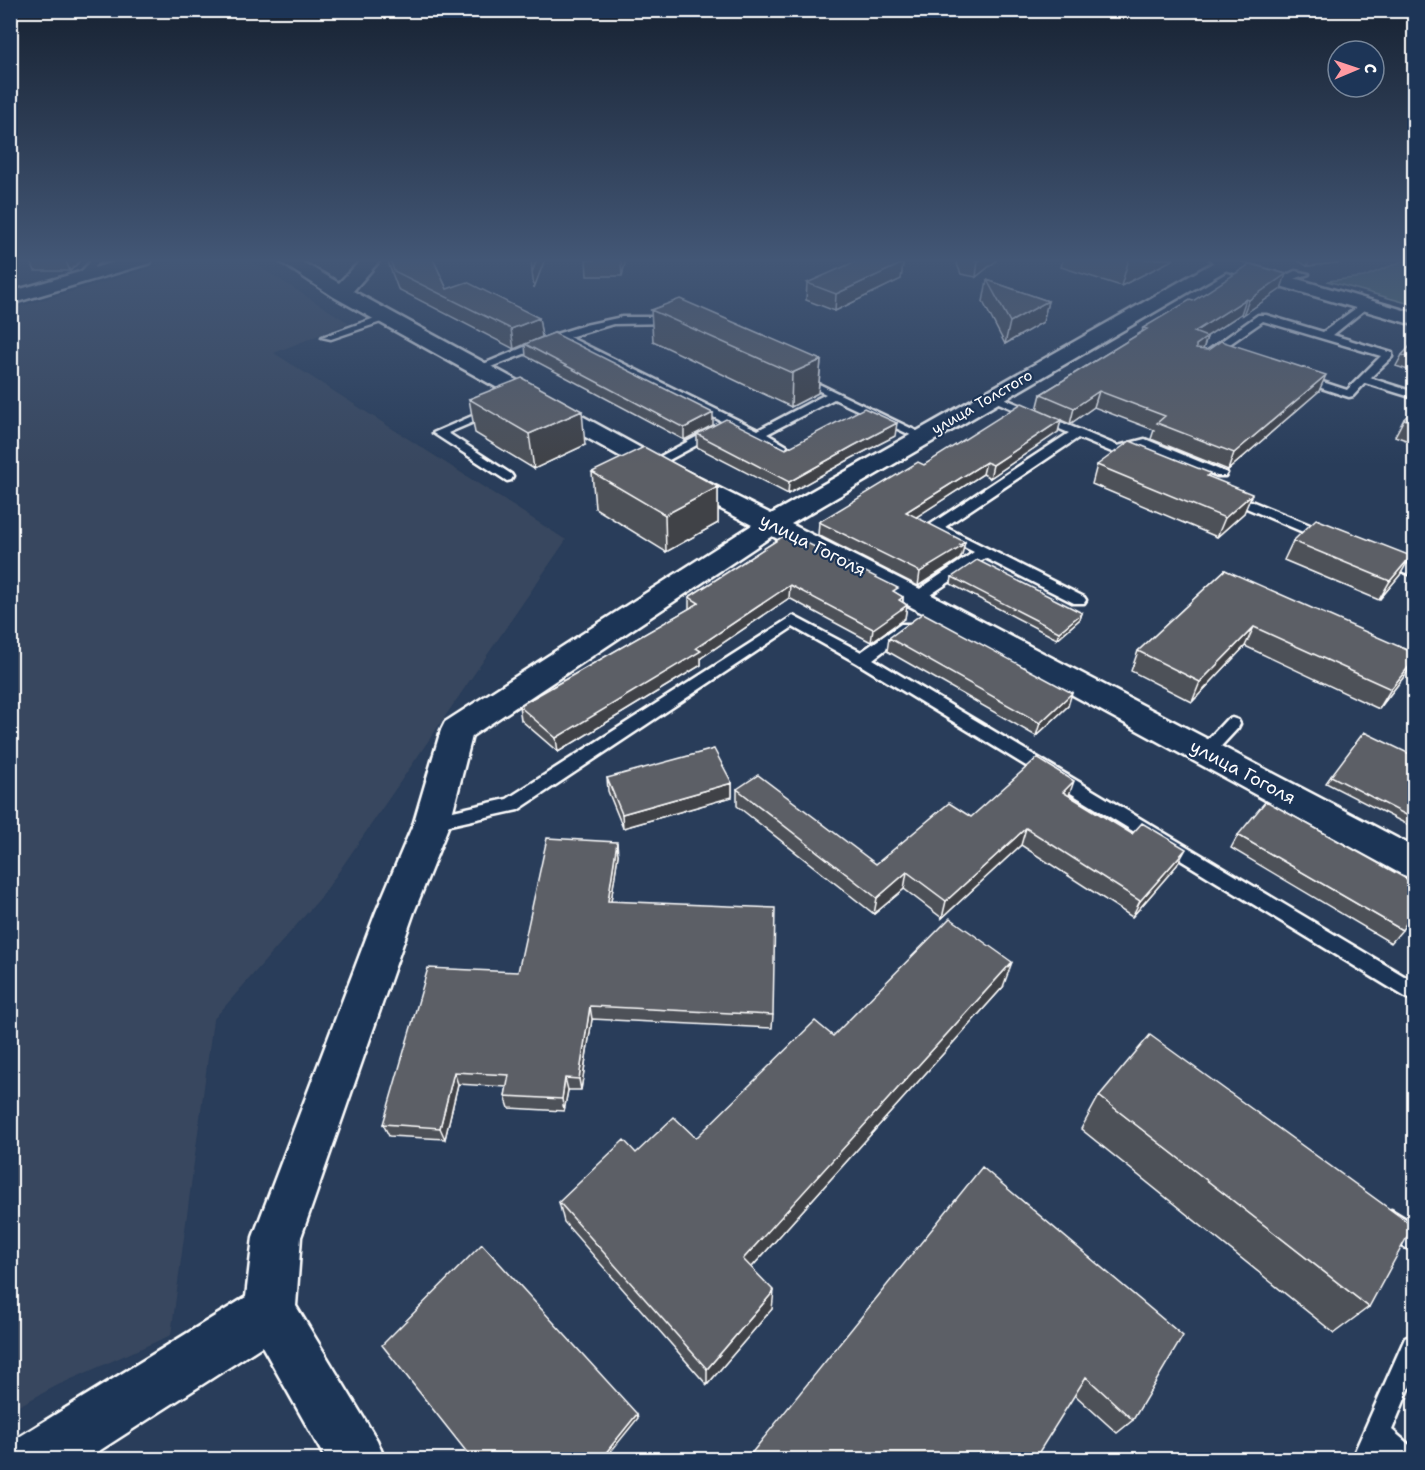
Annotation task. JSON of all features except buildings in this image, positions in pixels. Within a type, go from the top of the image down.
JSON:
[{"type":"street","name":"улица Гоголя","points":[[405,328],[652,464],[916,598],[1414,864]]},
{"type":"street","name":"улица Толстого","points":[[270,1311],[276,1237],[395,912],[432,822],[457,730],[772,524],[1108,328]]},
{"type":"street","points":[[34,1460],[270,1311],[357,1460]]},
{"type":"lane","points":[[327,337],[355,328]]},
{"type":"lane","points":[[479,368],[560,336],[590,328]]},
{"type":"lane","points":[[1197,362],[1221,351],[1249,328]]},
{"type":"lane","points":[[1293,375],[1349,394],[1388,355],[1297,328]]},
{"type":"lane","points":[[1325,336],[1336,328]]},
{"type":"lane","points":[[560,336],[781,446]]},
{"type":"lane","points":[[792,374],[921,436]]},
{"type":"lane","points":[[1363,379],[1414,395]]},
{"type":"lane","points":[[758,435],[835,394]]},
{"type":"lane","points":[[507,477],[439,433],[529,396]]},
{"type":"lane","points":[[991,396],[1148,463]]},
{"type":"lane","points":[[652,464],[732,422]]},
{"type":"lane","points":[[1077,433],[936,527],[1080,600]]},
{"type":"lane","points":[[1115,450],[1145,443],[1221,472]]},
{"type":"lane","points":[[1214,490],[1335,540]]},
{"type":"lane","points":[[862,659],[925,613],[916,598],[984,552]]},
{"type":"lane","points":[[1376,556],[1414,572]]},
{"type":"lane","points":[[432,822],[512,805],[793,621],[862,659],[1414,992]]},
{"type":"lane","points":[[1206,752],[1232,724]]},
{"type":"lane","points":[[1376,1212],[1414,1239]]},
{"type":"lane","points":[[1406,1460],[1370,1447],[1414,1347]]},
{"type":"shaded area","points":[[11,328],[337,328],[274,353],[566,540],[322,896],[213,1020],[171,1335],[58,1385],[11,1410]]}]
